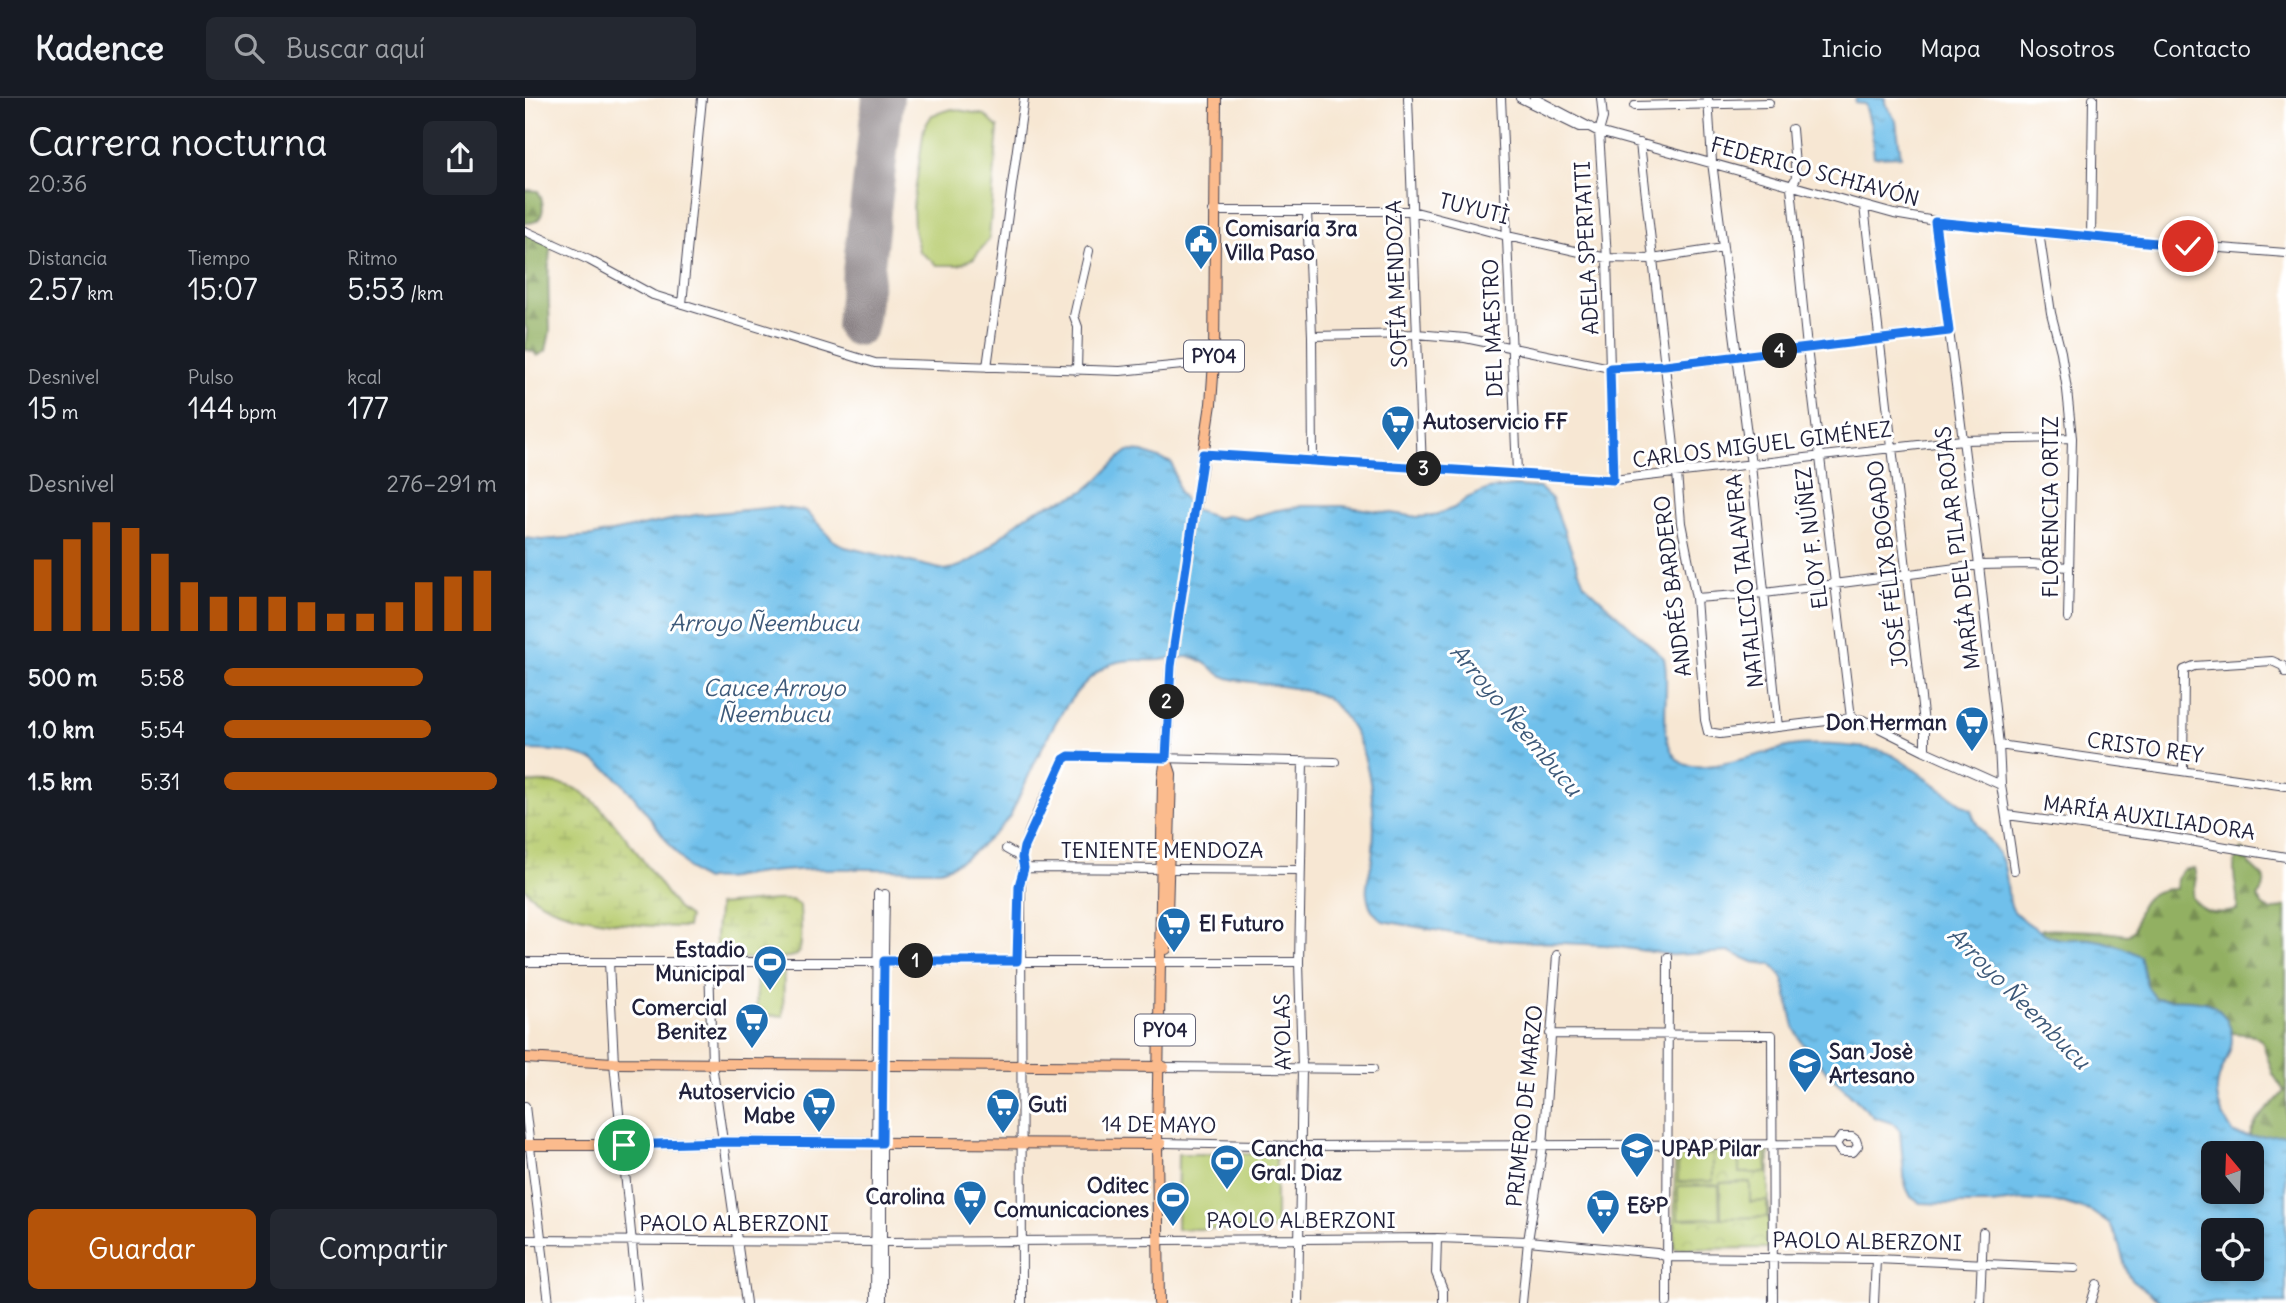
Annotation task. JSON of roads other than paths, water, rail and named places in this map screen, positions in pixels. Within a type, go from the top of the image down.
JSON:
[{"type":"main road","name":"PY04","points":[[1164,1303],[1160,1144],[1163,779],[1171,666],[1212,404],[1216,98]]},
{"type":"main road","points":[[525,1058],[614,1063],[1161,1067]]},
{"type":"main road","name":"14 DE MAYO","points":[[528,1145],[723,1142],[1160,1144]]},
{"type":"main road","name":"PY04","points":[[1159,1303],[1161,1239]]},
{"type":"street","points":[[682,304],[702,98]]},
{"type":"street","points":[[988,367],[1024,98]]},
{"type":"street","name":"SOFÍA MENDOZA","points":[[1408,98],[1422,469]]},
{"type":"street","name":"DEL MAESTRO","points":[[1501,98],[1517,472]]},
{"type":"street","name":"FEDERICO SCHIAVÓN","points":[[1520,98],[1579,127],[1590,127]]},
{"type":"street","name":"FEDERICO SCHIAVÓN","points":[[1534,98],[1599,132],[1712,162],[1791,187],[1935,222],[2091,238],[2286,253]]},
{"type":"street","name":"ADELA SPERTATTI","points":[[1601,98],[1602,118],[1599,132],[1607,258],[1613,480]]},
{"type":"street","points":[[2091,238],[2094,98]]},
{"type":"street","points":[[1634,106],[1708,101],[1769,103]]},
{"type":"street","name":"NATALICIO TALAVERA","points":[[1708,101],[1712,162],[1751,465],[1778,727]]},
{"type":"street","name":"ELOY F. NÚÑEZ","points":[[1792,129],[1796,178],[1791,187],[1807,348],[1851,718]]},
{"type":"street","name":"ANDRÉS BARDERO","points":[[1640,144],[1681,523],[1696,598],[1705,720],[1708,732],[1720,734],[1778,727]]},
{"type":"street","name":"JOSÉ FÉLIX BOGADO","points":[[1864,206],[1925,732],[1925,751]]},
{"type":"street","name":"TUYUTÌ","points":[[1213,211],[1412,211],[1607,258],[1652,259],[1723,248]]},
{"type":"street","points":[[1307,211],[1313,461]]},
{"type":"street","name":"MARÍA DEL PILAR ROJAS","points":[[1935,222],[1979,565],[2001,785],[2014,870]]},
{"type":"street","points":[[525,231],[589,260],[653,295],[875,363],[1120,371],[1214,362]]},
{"type":"street","name":"FLORENCIA ORTIZ","points":[[2039,232],[2051,313],[2061,352],[2073,438],[2068,618]]},
{"type":"street","points":[[1077,371],[1078,327],[1074,316],[1089,251]]},
{"type":"street","points":[[1312,336],[1416,334],[1465,338],[1610,368],[1665,365],[1949,331]]},
{"type":"street","name":"CARLOS MIGUEL GIMÉNEZ","points":[[1203,454],[1613,480],[1962,440],[2073,438]]},
{"type":"street","points":[[1696,598],[1765,593],[1979,565],[2032,564],[2068,568]]},
{"type":"street","points":[[2183,770],[2184,670],[2194,666],[2272,661],[2283,666],[2286,674]]},
{"type":"street","points":[[1778,727],[1851,718],[1863,720],[2001,785]]},
{"type":"street","name":"CRISTO REY","points":[[1999,745],[2286,786]]},
{"type":"street","points":[[1020,1303],[1022,858],[1029,831],[1064,759],[1069,756],[1335,762]]},
{"type":"street","name":"AYOLAS","points":[[1298,1303],[1302,1069],[1299,962],[1303,761]]},
{"type":"street","name":"MARÍA AUXILIADORA","points":[[2007,815],[2154,835],[2286,857]]},
{"type":"street","points":[[1006,849],[1022,858]]},
{"type":"street","name":"TENIENTE MENDOZA","points":[[1024,868],[1300,870]]},
{"type":"street","points":[[881,894],[879,1143],[882,1303]]},
{"type":"street","name":"PRIMERO DE MARZO","points":[[1522,1303],[1528,1241],[1543,1146],[1557,955]]},
{"type":"street","points":[[1667,1303],[1668,957]]},
{"type":"street","points":[[525,962],[1299,962]]},
{"type":"street","points":[[609,962],[614,1063],[638,1303]]},
{"type":"street","points":[[709,962],[712,1064],[746,1303]]},
{"type":"street","points":[[1551,1034],[1772,1035],[1773,1303]]},
{"type":"street","points":[[1161,1067],[1373,1069]]},
{"type":"street","points":[[525,1106],[549,1303]]},
{"type":"street","name":"14 DE MAYO","points":[[1160,1144],[1836,1144]]},
{"type":"street","points":[[1980,1303],[1983,1232]]},
{"type":"street","points":[[1437,1238],[1436,1273],[1443,1290],[1443,1303]]},
{"type":"street","name":"PAOLO ALBERZONI","points":[[525,1240],[880,1242],[1437,1238],[1528,1241],[1667,1256],[1876,1259],[2075,1268]]},
{"type":"street","points":[[875,1303],[880,1242]]},
{"type":"street","points":[[1874,1303],[1876,1259]]},
{"type":"street","points":[[2091,1303],[2097,1284]]},
{"type":"water","points":[[1856,98],[1885,98],[1885,103],[1896,121],[1901,156],[1874,157],[1871,126],[1865,104],[1855,103]]},
{"type":"water","name":"Cauce Arroyo Ñeembucu","points":[[1128,451],[1143,452],[1172,463],[1179,492],[1193,510],[1218,518],[1229,515],[1247,519],[1302,506],[1343,506],[1418,517],[1432,516],[1454,508],[1467,498],[1489,489],[1515,486],[1540,488],[1552,499],[1584,584],[1664,658],[1665,726],[1667,739],[1679,761],[1688,765],[1717,765],[1792,746],[1814,745],[1858,747],[1892,755],[1971,810],[1977,824],[2002,860],[2012,908],[2025,921],[2056,938],[2096,940],[2128,950],[2140,956],[2147,986],[2155,998],[2204,1002],[2221,1012],[2232,1038],[2231,1048],[2220,1074],[2217,1094],[2225,1120],[2234,1134],[2251,1137],[2286,1134],[2286,1303],[2163,1303],[2132,1280],[2127,1273],[2117,1238],[2109,1224],[2092,1212],[2064,1203],[2023,1200],[1991,1204],[1920,1203],[1911,1197],[1905,1185],[1900,1131],[1895,1124],[1874,1117],[1828,1073],[1802,1043],[1794,1027],[1783,978],[1772,965],[1753,962],[1730,952],[1672,955],[1606,945],[1492,940],[1383,921],[1372,910],[1367,895],[1374,824],[1371,787],[1362,751],[1347,720],[1336,707],[1329,700],[1311,692],[1229,678],[1190,657],[1129,660],[1111,664],[1094,675],[1064,710],[1039,753],[1010,816],[978,848],[959,862],[940,870],[809,869],[705,880],[686,865],[638,801],[609,771],[591,760],[573,754],[525,750],[525,538],[542,540],[592,536],[695,515],[776,507],[806,511],[833,540],[845,547],[945,570],[958,567],[980,555],[1035,510],[1084,491]]},
{"type":"place","name":"Comisaría 3ra Villa Paso","points":[[1201,271]]},
{"type":"place","name":"Autoservicio FF","points":[[1398,452]]},
{"type":"place","name":"Don Herman","points":[[1972,753]]},
{"type":"place","name":"El Futuro","points":[[1174,954]]},
{"type":"place","name":"Estadio Municipal","points":[[770,992]]},
{"type":"place","name":"Comercial Benitez","points":[[752,1050]]},
{"type":"place","name":"San Josè Artesano","points":[[1805,1094]]},
{"type":"place","name":"Autoservicio Mabe","points":[[819,1134]]},
{"type":"place","name":"Guti","points":[[1003,1135]]},
{"type":"place","name":"UPAP Pilar","points":[[1637,1179]]},
{"type":"place","name":"Cancha Gral. Diaz","points":[[1227,1191]]},
{"type":"place","name":"Carolina","points":[[970,1227]]},
{"type":"place","name":"Oditec Comunicaciones","points":[[1173,1228]]},
{"type":"place","name":"E&P","points":[[1603,1236]]},
{"type":"water label","name":"Arroyo Ñeembucu","points":[[764,623]]},
{"type":"water label","name":"Arroyo Ñeembucu","points":[[1516,720]]},
{"type":"water label","name":"Arroyo Ñeembucu","points":[[2019,998]]}]
